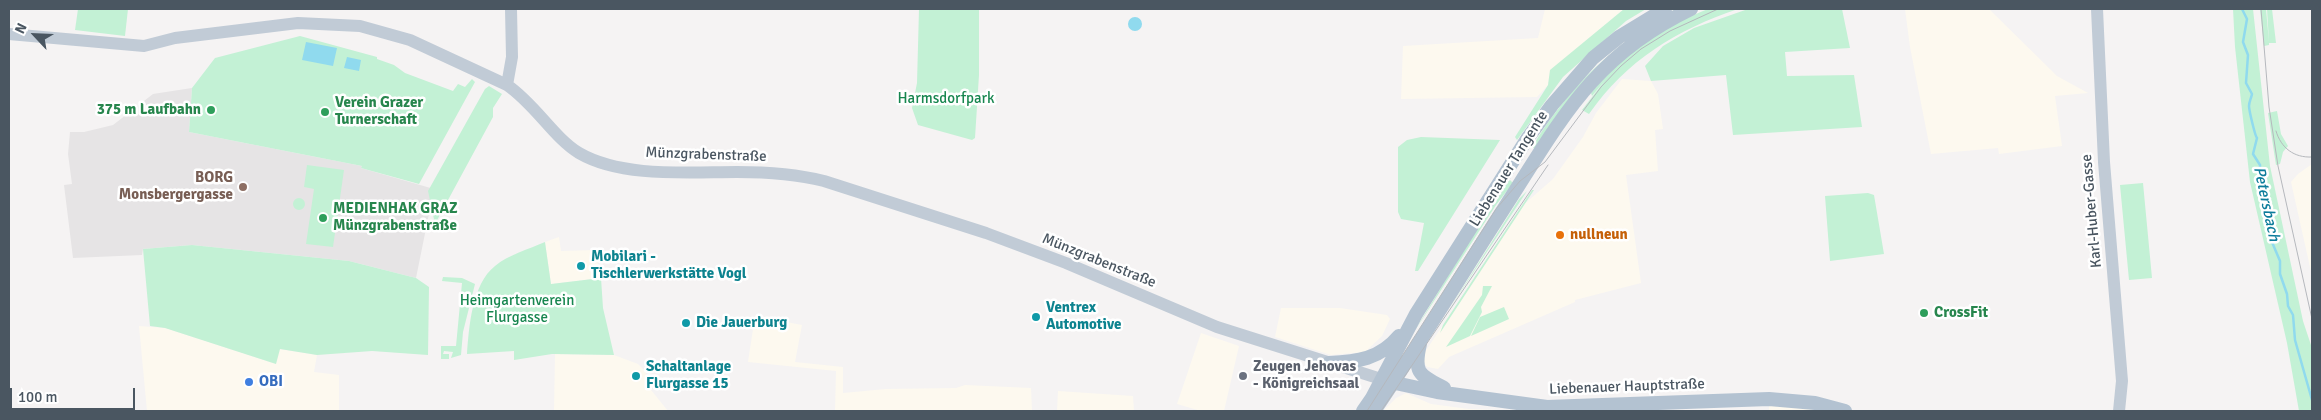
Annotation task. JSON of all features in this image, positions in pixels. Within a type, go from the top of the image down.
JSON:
[{"type":"main road","points":[[507,85],[512,57],[511,9]]},
{"type":"main road","name":"Liebenauer Tangente","points":[[1387,381],[1416,314],[1513,161],[1552,105],[1593,58],[1619,37],[1665,9]]},
{"type":"main road","name":"Liebenauer Tangente","points":[[1387,381],[1421,338],[1527,170],[1578,94],[1603,69],[1638,40],[1691,9]]},
{"type":"main road","name":"Karl-Huber-Gasse","points":[[2097,9],[2104,162],[2122,381],[2119,411]]},
{"type":"main road","name":"Münzgrabenstraße","points":[[9,34],[144,46],[175,38],[298,23],[360,26],[410,40],[507,85],[520,94],[578,152],[598,162],[664,172],[740,172],[803,176],[824,181],[986,233],[1074,267],[1217,327],[1387,381]]},
{"type":"main road","points":[[1513,161],[1527,170]]},
{"type":"main road","points":[[1329,363],[1354,362],[1376,356],[1393,344],[1416,314]]},
{"type":"main road","points":[[1421,338],[1418,353],[1421,374],[1425,380],[1452,393]]},
{"type":"main road","points":[[1363,411],[1387,381]]},
{"type":"main road","points":[[1374,411],[1387,381]]},
{"type":"main road","name":"Liebenauer Hauptstraße","points":[[1387,381],[1437,392],[1547,407],[1769,399],[1815,403],[1845,411]]},
{"type":"shaded area","points":[[1545,9],[1624,9],[1551,70],[1548,85],[1537,97],[1401,99],[1403,46],[1538,38]]},
{"type":"shaded area","points":[[1905,9],[1989,9],[2057,76],[2088,93],[2055,96],[2062,146],[1999,154],[1998,148],[1931,154],[1910,47]]},
{"type":"shaded area","points":[[1622,79],[1651,81],[1658,94],[1663,129],[1655,130],[1658,171],[1626,175],[1641,283],[1575,300],[1575,302],[1449,357],[1438,369],[1427,367],[1421,358],[1521,207],[1553,179],[1583,137],[1596,113]]},
{"type":"shaded area","points":[[192,88],[189,132],[362,166],[361,168],[434,189],[416,278],[349,261],[192,245],[143,249],[142,255],[73,258],[64,185],[72,184],[68,154],[70,132],[84,132],[113,125],[153,94]]},
{"type":"shaded area","points":[[2312,164],[2312,276],[2291,182],[2298,174]]},
{"type":"shaded area","points":[[559,237],[561,251],[595,250],[601,278],[551,284],[545,242]]},
{"type":"shaded area","points":[[1281,308],[1340,308],[1387,315],[1390,319],[1382,336],[1365,352],[1331,355],[1275,337]]},
{"type":"shaded area","points":[[755,316],[802,325],[795,362],[843,367],[843,393],[886,389],[956,388],[965,385],[1031,388],[1032,411],[835,411],[836,371],[748,362]]},
{"type":"shaded area","points":[[139,326],[165,328],[276,364],[279,349],[317,355],[314,372],[339,375],[339,411],[147,411]]},
{"type":"shaded area","points":[[1201,333],[1239,346],[1224,411],[1201,411],[1177,404]]},
{"type":"shaded area","points":[[555,354],[614,355],[638,364],[646,372],[647,385],[668,411],[554,411]]},
{"type":"shaded area","points":[[1058,391],[1133,396],[1134,411],[1057,411]]},
{"type":"shaded area","points":[[1406,393],[1431,404],[1469,409],[1530,411],[1383,411],[1396,398]]},
{"type":"shaded area","points":[[1769,399],[1845,411],[1769,411]]},
{"type":"green space","points":[[78,9],[128,9],[125,36],[75,30]]},
{"type":"green space","name":"Harmsdorfpark","points":[[919,9],[979,9],[979,75],[975,138],[972,140],[918,125],[912,108],[917,83]]},
{"type":"green space","points":[[1624,9],[1646,9],[1626,21],[1563,77],[1517,140],[1515,137],[1548,85],[1550,70]]},
{"type":"green space","points":[[1676,9],[1680,9],[1648,27],[1535,149],[1532,147],[1561,105],[1595,68],[1633,36]]},
{"type":"green space","points":[[1708,9],[1738,9],[1694,27],[1654,49],[1620,78],[1589,114],[1582,110],[1606,79],[1592,96],[1591,93],[1615,66],[1629,54],[1659,33]]},
{"type":"green space","points":[[1748,9],[1842,9],[1850,48],[1785,52],[1787,76],[1854,75],[1862,127],[1733,135],[1726,75],[1651,81],[1645,66],[1663,46],[1694,28]]},
{"type":"green space","points":[[2233,9],[2253,9],[2270,166],[2303,321],[2312,348],[2312,411],[2299,411],[2287,343],[2250,182],[2235,47]]},
{"type":"green space","points":[[2260,9],[2266,9],[2269,42],[2267,9],[2272,9],[2276,43],[2269,43],[2269,45],[2264,46]]},
{"type":"green space","name":"Verein Grazer Turnerschaft","points":[[300,36],[377,57],[377,59],[394,65],[405,73],[453,91],[458,84],[465,87],[472,79],[475,82],[419,184],[361,168],[362,166],[189,132],[192,88],[215,58]]},
{"type":"green space","points":[[489,86],[502,94],[493,108],[493,117],[435,224],[428,191],[485,89]]},
{"type":"green space","points":[[2277,111],[2281,134],[2288,146],[2283,152],[2280,164],[2276,165],[2268,113]]},
{"type":"green space","points":[[1421,137],[1500,140],[1418,271],[1415,271],[1424,223],[1401,219],[1398,212],[1398,147],[1407,140]]},
{"type":"green space","name":"MEDIENHAK GRAZ Münzgrabenstraße","points":[[307,165],[344,170],[333,247],[306,244],[314,189],[304,187]]},
{"type":"green space","points":[[1509,179],[1513,183],[1496,205],[1412,335],[1503,186]]},
{"type":"green space","points":[[2143,183],[2152,278],[2129,280],[2120,185]]},
{"type":"green space","points":[[1532,190],[1534,190],[1440,333],[1443,325]]},
{"type":"green space","points":[[1527,191],[1448,311],[1519,199]]},
{"type":"green space","points":[[1868,193],[1874,195],[1884,254],[1830,261],[1825,196]]},
{"type":"green space","points":[[297,198],[301,198],[305,204],[301,210],[297,210],[293,206],[293,202]]},
{"type":"green space","name":"Heimgartenverein Flurgasse","points":[[545,242],[551,284],[601,278],[603,308],[614,355],[552,354],[514,360],[514,351],[467,354],[473,307],[481,284],[487,274],[506,259]]},
{"type":"green space","points":[[192,245],[349,261],[416,278],[429,287],[428,355],[372,351],[317,355],[280,349],[276,364],[165,328],[150,326],[143,249]]},
{"type":"green space","points":[[443,277],[462,278],[475,284],[463,332],[461,355],[451,358],[453,352],[444,351],[443,354],[449,354],[449,359],[441,359],[441,346],[456,346],[462,283],[442,281]]},
{"type":"green space","points":[[1483,286],[1492,286],[1481,307],[1482,312],[1470,336],[1446,347],[1482,295]]},
{"type":"green space","points":[[1504,307],[1509,319],[1471,336],[1480,317]]},
{"type":"water","points":[[1132,17],[1138,17],[1142,24],[1138,31],[1132,31],[1128,27],[1128,21]]},
{"type":"water","points":[[306,42],[337,48],[333,66],[302,60]]},
{"type":"water","points":[[347,57],[361,60],[359,71],[344,68]]},
{"type":"waterway","name":"Petersbach","points":[[2242,9],[2247,19],[2243,42],[2248,55],[2246,83],[2252,94],[2249,108],[2257,138],[2253,154],[2260,165],[2260,187],[2269,212],[2269,235],[2280,261],[2280,274],[2287,294],[2288,306],[2293,315],[2295,340],[2312,400]]},
{"type":"tram line","points":[[1367,411],[1496,209],[1520,181],[1545,162],[1601,87],[1641,49],[1670,31],[1718,9]]},
{"type":"tram line","points":[[2261,9],[2269,107],[2278,166],[2312,319]]},
{"type":"tram line","points":[[2276,131],[2281,142],[2289,151],[2299,156],[2312,157]]},
{"type":"tram line","points":[[1381,411],[1548,165]]},
{"type":"place","name":"375 m Laufbahn","points":[[211,110]]},
{"type":"place","name":"Verein Grazer Turnerschaft","points":[[325,112]]},
{"type":"place","name":"BORG Monsbergergasse","points":[[243,187]]},
{"type":"place","name":"MEDIENHAK GRAZ Münzgrabenstraße","points":[[323,218]]},
{"type":"place","name":"nullneun","points":[[1560,235]]},
{"type":"place","name":"Mobilari - Tischlerwerkstätte Vogl","points":[[581,266]]},
{"type":"place","name":"CrossFit","points":[[1924,313]]},
{"type":"place","name":"Ventrex Automotive","points":[[1036,317]]},
{"type":"place","name":"Die Jauerburg","points":[[686,323]]},
{"type":"place","name":"Schaltanlage Flurgasse 15","points":[[636,376]]},
{"type":"place","name":"Zeugen Jehovas - Königreichsaal","points":[[1243,376]]},
{"type":"place","name":"OBI","points":[[249,382]]}]
